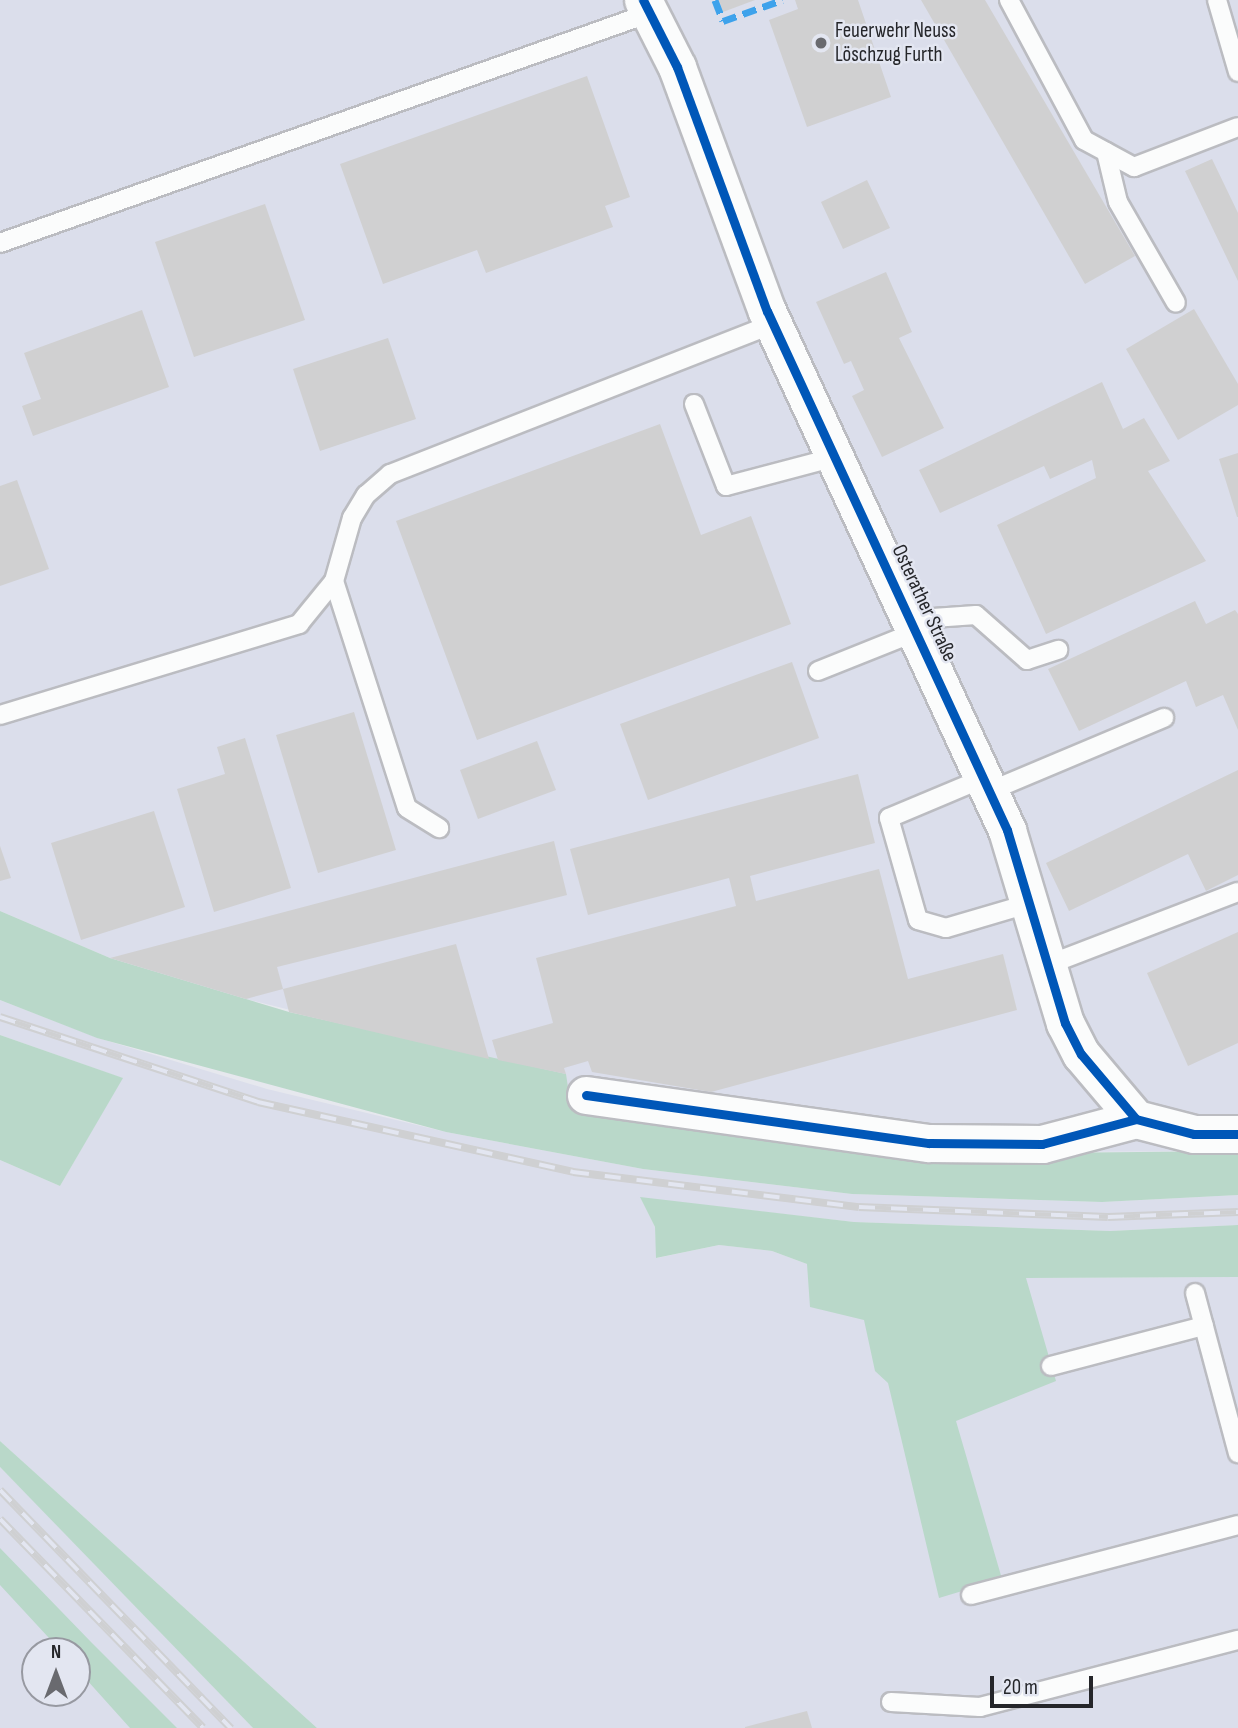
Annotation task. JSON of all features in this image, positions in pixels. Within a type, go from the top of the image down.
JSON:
[{"type":"street","name":"Osterather Straße","points":[[647,6],[773,324],[918,631],[987,785],[1031,903],[1065,1023],[1081,1054],[1136,1119]]},
{"type":"street","points":[[586,1095],[796,1128],[957,1144],[1042,1144],[1136,1119],[1194,1135],[1238,1133]]},
{"type":"lane","points":[[1009,0],[1084,140],[1134,167],[1238,127]]},
{"type":"lane","points":[[1217,0],[1238,72]]},
{"type":"lane","points":[[0,243],[647,6]]},
{"type":"lane","points":[[1106,152],[1118,202],[1176,303]]},
{"type":"lane","points":[[0,715],[275,635],[299,624],[334,581],[352,518],[390,474],[773,324]]},
{"type":"lane","points":[[694,404],[726,486],[836,457]]},
{"type":"lane","points":[[334,581],[407,808],[439,828]]},
{"type":"lane","points":[[818,671],[918,631],[933,618],[976,615],[1027,660],[1058,650]]},
{"type":"lane","points":[[1031,903],[946,928],[918,920],[889,818],[987,785],[1164,718]]},
{"type":"lane","points":[[1050,964],[1238,892]]},
{"type":"lane","points":[[1195,1293],[1238,1453]]},
{"type":"lane","points":[[1051,1366],[1204,1326]]},
{"type":"lane","points":[[971,1595],[1238,1525]]},
{"type":"lane","points":[[891,1702],[980,1707],[1238,1640]]},
{"type":"shaded area","points":[[0,0],[1238,0],[1238,1151],[1039,1152],[570,1101],[489,1059],[246,999],[110,958],[0,911]]},
{"type":"shaded area","points":[[0,1000],[98,1038],[267,1089],[446,1132],[643,1169],[852,1194],[1102,1202],[1238,1195],[1238,1225],[1110,1231],[854,1222],[641,1198],[655,1227],[657,1258],[719,1245],[772,1251],[807,1264],[1026,1278],[1238,1277],[1238,1728],[317,1728],[0,1441],[0,1160],[60,1186],[122,1078],[0,1035]]},
{"type":"shaded area","points":[[0,1467],[82,1550],[253,1728],[0,1728]]},
{"type":"green space","points":[[0,911],[110,958],[289,1012],[566,1074],[570,1101],[925,1154],[1238,1151],[1238,1195],[1102,1202],[852,1194],[643,1169],[446,1132],[97,1038],[0,1000]]},
{"type":"green space","points":[[0,1035],[123,1078],[60,1186],[0,1160]]},
{"type":"green space","points":[[640,1197],[854,1222],[1110,1231],[1238,1225],[1238,1277],[1026,1278],[1056,1381],[956,1421],[1002,1579],[939,1598],[888,1383],[875,1371],[864,1320],[810,1307],[807,1264],[772,1251],[719,1245],[656,1258],[655,1227]]},
{"type":"green space","points":[[0,1441],[317,1728],[253,1728],[0,1467]]},
{"type":"green space","points":[[0,1548],[86,1637],[48,1637],[0,1585]]},
{"type":"green space","points":[[91,1642],[177,1728],[130,1728],[91,1685]]},
{"type":"building","points":[[719,0],[755,0],[723,12]]},
{"type":"building","points":[[795,0],[858,0],[891,97],[807,127],[769,20],[798,9]]},
{"type":"building","points":[[921,0],[985,0],[1135,256],[1085,284]]},
{"type":"building","points":[[587,76],[630,197],[605,206],[613,227],[486,273],[477,250],[383,284],[340,164]]},
{"type":"building","points":[[1212,159],[1238,213],[1238,281],[1185,171]]},
{"type":"building","points":[[867,180],[890,228],[843,249],[821,202]]},
{"type":"building","points":[[265,204],[305,320],[194,357],[155,242]]},
{"type":"building","points":[[886,272],[912,332],[899,338],[944,428],[882,457],[852,396],[864,390],[851,361],[844,364],[816,302]]},
{"type":"building","points":[[1194,309],[1238,384],[1238,405],[1178,440],[1126,349]]},
{"type":"building","points":[[142,310],[169,387],[33,436],[22,406],[41,399],[24,353]]},
{"type":"building","points":[[388,338],[416,419],[320,451],[293,369]]},
{"type":"building","points":[[1102,382],[1123,429],[1144,418],[1170,461],[1148,471],[1206,561],[1046,634],[997,525],[1096,478],[1092,460],[1050,479],[1044,466],[940,513],[919,470]]},
{"type":"building","points":[[660,424],[701,535],[751,516],[791,624],[477,740],[396,521]]},
{"type":"building","points":[[1238,453],[1238,517],[1237,517],[1219,459]]},
{"type":"building","points":[[17,480],[49,569],[0,586],[0,486]]},
{"type":"building","points":[[1195,601],[1206,624],[1235,610],[1238,614],[1238,730],[1223,695],[1196,707],[1186,681],[1079,731],[1048,669]]},
{"type":"building","points":[[792,662],[819,738],[648,800],[620,724]]},
{"type":"building","points":[[354,712],[396,850],[318,873],[276,735]]},
{"type":"building","points":[[245,738],[291,888],[214,912],[177,789],[225,774],[217,747]]},
{"type":"building","points":[[537,741],[556,790],[478,819],[460,770]]},
{"type":"building","points":[[1238,770],[1238,875],[1206,891],[1188,854],[1069,911],[1046,863]]},
{"type":"building","points":[[858,774],[875,843],[750,876],[756,901],[879,869],[908,979],[1003,954],[1017,1010],[711,1092],[592,1072],[588,1061],[564,1068],[566,1074],[498,1060],[492,1040],[553,1023],[536,958],[736,906],[729,878],[588,915],[570,849]]},
{"type":"building","points":[[154,811],[185,907],[81,940],[51,843]]},
{"type":"building","points":[[554,841],[567,895],[277,967],[283,989],[246,999],[110,958]]},
{"type":"building","points":[[0,846],[11,878],[0,881]]},
{"type":"building","points":[[1238,932],[1238,1043],[1188,1066],[1147,973]]},
{"type":"building","points":[[456,944],[489,1059],[289,1012],[283,989]]},
{"type":"building","points":[[807,1711],[812,1728],[745,1728],[745,1727]]},
{"type":"railway","points":[[0,1017],[258,1102],[573,1172],[859,1207],[1108,1217],[1238,1212]]},
{"type":"railway","points":[[0,1490],[231,1728]]},
{"type":"railway","points":[[0,1519],[203,1728]]},
{"type":"marked path","points":[[715,0],[723,21],[782,0]]},
{"type":"cycle path","points":[[643,0],[677,67],[767,311],[1007,830],[1065,1023],[1081,1054],[1136,1119],[1194,1134],[1238,1134]]},
{"type":"cycle path","points":[[586,1095],[929,1143],[1042,1144],[1136,1119]]},
{"type":"place","name":"Feuerwehr Neuss Löschzug Furth","points":[[821,43]]}]
